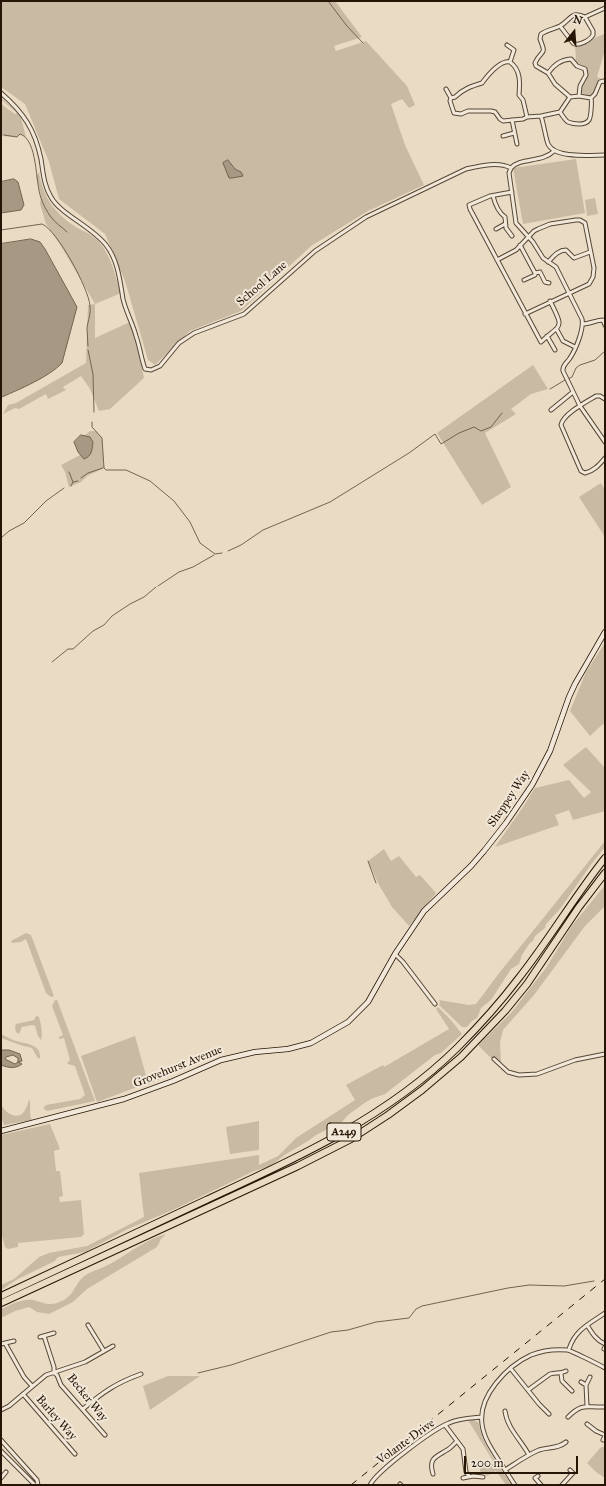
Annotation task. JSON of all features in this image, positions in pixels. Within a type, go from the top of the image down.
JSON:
[{"type":"highway","name":"A249","points":[[1,1296],[292,1160],[349,1129],[395,1100],[456,1049],[496,1006],[523,973],[604,859]]},
{"type":"highway","name":"A249","points":[[1,1303],[298,1166],[337,1146],[388,1115],[426,1087],[456,1061],[505,1011],[527,984],[574,915],[605,873]]},
{"type":"street","points":[[591,98],[579,96],[570,97],[556,84],[548,73],[536,66],[535,63],[544,52],[540,36],[545,32],[560,26],[572,16],[580,14],[585,16],[605,8]]},
{"type":"street","points":[[560,26],[573,44],[580,45],[593,35],[593,31],[585,16]]},
{"type":"street","points":[[507,45],[514,50],[510,62]]},
{"type":"street","points":[[548,73],[554,65],[562,60],[571,60],[577,66],[585,69],[586,75],[580,86],[579,96]]},
{"type":"street","points":[[450,98],[455,97],[460,92],[482,82],[494,69],[505,62],[510,62],[517,68],[518,82],[520,86],[519,95],[527,117]]},
{"type":"street","points":[[560,112],[568,122],[578,124],[586,123],[589,120],[591,98],[595,94],[600,82],[605,82]]},
{"type":"street","points":[[446,89],[454,113],[461,114],[468,111],[491,111],[495,112],[503,121],[560,112],[570,97]]},
{"type":"street","name":"School Lane","points":[[1,93],[16,106],[27,122],[38,150],[45,184],[54,203],[88,227],[107,246],[118,272],[123,299],[136,337],[140,355],[145,369],[151,370],[160,366],[180,344],[194,333],[244,314],[315,251],[366,217],[466,169],[499,164],[510,168]]},
{"type":"street","points":[[542,116],[548,143],[554,151],[562,154],[605,155]]},
{"type":"street","points":[[512,120],[517,144]]},
{"type":"street","points":[[503,136],[514,133]]},
{"type":"street","points":[[554,151],[543,158],[515,164],[510,168],[509,173],[516,223],[539,250],[543,258],[556,267],[579,312],[583,324],[570,359],[563,367],[563,373],[580,406],[605,442]]},
{"type":"street","points":[[512,192],[492,196],[469,205],[470,209],[541,342],[557,330],[560,321],[550,302]]},
{"type":"street","points":[[492,196],[501,214],[505,217],[506,228],[512,236]]},
{"type":"street","points":[[497,260],[520,246],[528,236],[538,228],[550,224],[580,220],[585,223],[594,273],[592,281],[583,288],[568,292],[525,314]]},
{"type":"street","points":[[496,229],[505,224]]},
{"type":"street","points":[[520,246],[535,273]]},
{"type":"street","points":[[548,262],[554,255],[562,250],[566,250],[574,258],[590,252]]},
{"type":"street","points":[[524,280],[535,275],[535,273],[540,272],[545,282],[549,283]]},
{"type":"street","points":[[583,324],[603,320],[605,325]]},
{"type":"street","points":[[557,330],[563,341],[575,347]]},
{"type":"street","points":[[547,336],[556,350]]},
{"type":"street","points":[[551,410],[573,392]]},
{"type":"street","points":[[605,399],[597,396],[580,406],[564,419],[561,425],[581,471],[585,474],[590,472],[597,468],[605,458]]},
{"type":"street","name":"Sheppey Way","points":[[395,954],[424,911],[471,866],[484,851],[506,823],[532,785],[550,751],[575,684],[605,632]]},
{"type":"street","points":[[395,954],[436,1004]]},
{"type":"street","name":"Grovehurst Avenue","points":[[1,1131],[124,1099],[173,1081],[220,1060],[255,1052],[288,1049],[311,1043],[348,1022],[361,1009],[371,997],[395,954]]},
{"type":"street","points":[[494,1059],[508,1072],[519,1075],[537,1074],[575,1060],[605,1054]]},
{"type":"street","points":[[569,1349],[574,1337],[587,1325],[605,1313]]},
{"type":"street","points":[[88,1325],[104,1351]]},
{"type":"street","points":[[587,1325],[595,1337],[605,1347]]},
{"type":"street","points":[[54,1333],[42,1337],[54,1367],[54,1373]]},
{"type":"street","points":[[14,1341],[3,1343],[24,1377],[32,1386]]},
{"type":"street","points":[[1,1410],[7,1408],[46,1375],[85,1362],[113,1346]]},
{"type":"street","points":[[515,1485],[488,1443],[483,1428],[482,1416],[489,1394],[504,1374],[530,1356],[545,1351],[569,1349],[605,1368]]},
{"type":"street","points":[[511,1369],[549,1414]]},
{"type":"street","points":[[528,1390],[550,1374],[555,1372],[561,1374],[566,1371]]},
{"type":"street","name":"Becker Way","points":[[54,1373],[57,1375],[61,1385],[105,1435]]},
{"type":"street","points":[[83,1409],[104,1392],[125,1380],[141,1374]]},
{"type":"street","points":[[561,1374],[562,1381],[572,1391]]},
{"type":"street","points":[[587,1406],[586,1385],[590,1378]]},
{"type":"street","points":[[581,1382],[586,1385]]},
{"type":"street","name":"Barley Way","points":[[23,1394],[75,1454]]},
{"type":"street","points":[[568,1417],[582,1406],[605,1406]]},
{"type":"street","points":[[504,1411],[504,1418],[529,1455]]},
{"type":"street","points":[[541,1415],[545,1411]]},
{"type":"street","name":"Volante Drive","points":[[370,1485],[379,1473],[435,1430],[458,1420],[482,1416]]},
{"type":"street","points":[[587,1424],[596,1431],[605,1435],[603,1440]]},
{"type":"street","points":[[445,1425],[463,1449],[466,1472],[469,1476]]},
{"type":"street","points":[[1,1440],[37,1480],[36,1485]]},
{"type":"street","points":[[433,1474],[431,1469],[432,1462],[436,1455],[449,1449],[457,1441]]},
{"type":"street","points":[[506,1470],[529,1455],[540,1450],[552,1449],[566,1442]]},
{"type":"street","points":[[1,1451],[36,1485]]},
{"type":"street","points":[[464,1454],[469,1454]]},
{"type":"street","points":[[563,1485],[573,1473],[570,1470]]},
{"type":"street","points":[[1,1478],[6,1472]]},
{"type":"street","points":[[463,1478],[469,1476],[483,1477]]},
{"type":"street","points":[[538,1476],[535,1478],[541,1485]]},
{"type":"shaded area","points":[[1,1],[335,1],[362,37],[334,46],[336,51],[366,41],[407,86],[415,105],[409,108],[402,99],[391,104],[405,145],[424,185],[368,211],[311,246],[241,311],[190,331],[155,365],[148,360],[125,281],[105,234],[59,199],[49,162],[25,104],[1,87]]},
{"type":"shaded area","points":[[605,34],[605,50],[597,77],[602,79],[598,82],[591,96],[580,93],[587,77],[587,71],[586,68],[575,60],[575,46],[582,45]]},
{"type":"shaded area","points":[[1,98],[20,114],[26,137],[20,134],[17,137],[1,136],[1,104],[15,114],[17,113],[3,101],[1,102]]},
{"type":"shaded area","points":[[576,159],[585,213],[523,224],[513,168]]},
{"type":"shaded area","points":[[228,160],[235,169],[241,172],[243,176],[229,178],[223,163]]},
{"type":"shaded area","points":[[39,172],[43,189],[56,210],[68,222],[92,236],[102,245],[112,265],[121,293],[95,304],[61,246],[46,224],[40,204],[41,197],[36,177]]},
{"type":"shaded area","points":[[14,179],[18,182],[24,205],[21,210],[1,213],[1,182]]},
{"type":"shaded area","points":[[595,198],[598,214],[587,216],[585,200]]},
{"type":"shaded area","points":[[31,239],[40,242],[45,249],[77,307],[62,363],[42,378],[2,397],[1,244]]},
{"type":"shaded area","points":[[95,304],[95,338],[130,322],[134,332],[144,378],[110,409],[99,411],[90,389],[81,376],[63,387],[66,390],[48,399],[46,394],[19,409],[15,408],[3,414],[8,405],[16,403],[86,363],[88,305]]},
{"type":"shaded area","points":[[533,365],[548,389],[531,394],[511,409],[516,414],[485,433],[511,487],[482,505],[437,433]]},
{"type":"shaded area","points":[[90,431],[96,431],[102,438],[104,468],[87,476],[81,482],[69,487],[65,472],[61,465],[80,455],[74,442],[81,435],[85,435]]},
{"type":"shaded area","points":[[81,435],[90,437],[93,442],[90,454],[84,459],[78,452],[74,442]]},
{"type":"shaded area","points":[[601,483],[605,490],[605,537],[579,497]]},
{"type":"shaded area","points":[[605,643],[605,726],[603,724],[590,736],[570,711],[586,672]]},
{"type":"shaded area","points":[[586,747],[605,768],[605,811],[573,820],[569,810],[555,815],[559,825],[495,847],[535,788],[569,780],[584,798],[591,792],[563,765]]},
{"type":"shaded area","points":[[605,841],[605,847],[560,909],[546,924],[545,928],[535,936],[533,941],[529,944],[522,955],[519,964],[511,969],[491,1000],[481,1008],[477,1018],[467,1027],[462,1027],[439,1005],[439,1000],[469,1005],[476,1004]]},
{"type":"shaded area","points":[[384,849],[391,861],[399,856],[416,877],[420,875],[436,893],[409,926],[392,907],[379,885],[368,861]]},
{"type":"shaded area","points":[[605,885],[605,906],[585,926],[534,995],[503,1030],[500,1042],[501,1063],[503,1067],[478,1045],[511,1013],[546,968],[571,927]]},
{"type":"shaded area","points":[[26,933],[31,935],[54,996],[51,997],[46,993],[26,939],[21,942],[12,943],[11,941]]},
{"type":"shaded area","points":[[55,1000],[57,1000],[95,1101],[47,1111],[43,1108],[46,1105],[80,1099],[85,1095],[75,1066],[67,1063],[70,1060],[64,1038],[59,1039],[59,1037],[63,1035],[52,1006]]},
{"type":"shaded area","points":[[438,1007],[462,1034],[441,1053],[435,1055],[385,1094],[371,1099],[363,1104],[348,1115],[342,1122],[316,1135],[269,1167],[254,1171],[175,1209],[128,1229],[85,1252],[58,1257],[55,1261],[18,1279],[1,1290],[1,1285],[14,1279],[39,1257],[49,1253],[87,1246],[144,1217],[139,1173],[259,1155],[259,1165],[278,1156],[296,1138],[355,1100],[346,1085],[383,1065],[384,1067],[449,1029],[436,1009]]},
{"type":"shaded area","points":[[36,1016],[39,1017],[42,1032],[41,1040],[35,1026],[32,1025],[22,1027],[19,1034],[16,1032],[16,1024],[34,1020]]},
{"type":"shaded area","points":[[1,1034],[13,1040],[35,1047],[40,1054],[40,1059],[37,1057],[32,1048],[1,1038]]},
{"type":"shaded area","points":[[135,1036],[148,1083],[97,1102],[81,1056]]},
{"type":"shaded area","points":[[1,1050],[9,1050],[20,1054],[22,1061],[18,1062],[22,1064],[12,1068],[1,1065]],"holes":[[[13,1055],[18,1058],[18,1062],[15,1064],[5,1059],[6,1057]]]},
{"type":"shaded area","points":[[29,1099],[30,1115],[32,1120],[4,1125],[1,1116],[1,1104],[9,1114],[19,1116],[25,1111]]},
{"type":"shaded area","points":[[259,1121],[259,1150],[230,1154],[226,1127]]},
{"type":"shaded area","points":[[50,1124],[60,1149],[54,1151],[56,1171],[60,1171],[63,1196],[59,1197],[60,1202],[81,1200],[84,1234],[81,1237],[18,1243],[18,1247],[8,1249],[5,1247],[1,1232],[1,1135]]},
{"type":"shaded area","points":[[166,1234],[161,1239],[157,1247],[87,1289],[73,1302],[49,1314],[37,1312],[29,1307],[15,1311],[1,1318],[1,1309],[21,1301],[33,1300],[51,1304],[63,1301],[70,1295],[82,1278],[87,1274],[112,1263],[142,1244]]},
{"type":"shaded area","points":[[168,1376],[200,1376],[150,1410],[143,1386]]},
{"type":"shaded area","points":[[472,1419],[479,1423],[487,1448],[512,1485],[506,1485],[496,1471],[487,1476],[480,1471],[480,1468],[493,1464],[493,1461],[468,1420]]},
{"type":"shaded area","points":[[601,1447],[605,1447],[605,1478],[587,1463]]},
{"type":"waterway","points":[[328,1],[347,26],[363,43]]},
{"type":"waterway","points":[[4,135],[17,137],[20,134],[26,138],[30,144],[35,162],[39,191],[43,203],[48,213],[67,232]]},
{"type":"waterway","points":[[1,230],[42,224],[56,237],[64,248],[78,274],[88,298],[90,306],[87,328],[88,346]]},
{"type":"waterway","points":[[88,350],[93,374],[94,412]]},
{"type":"waterway","points":[[568,379],[572,377],[576,368],[580,365],[595,360],[605,351]]},
{"type":"waterway","points":[[550,389],[565,380]]},
{"type":"waterway","points":[[228,551],[241,545],[263,530],[330,502],[409,453],[435,434],[441,444],[459,433],[474,427],[481,431],[491,427],[502,413]]},
{"type":"waterway","points":[[92,422],[92,427],[102,438],[104,468],[106,470],[126,470],[150,481],[174,501],[190,522],[200,543],[215,554],[222,553]]},
{"type":"waterway","points":[[81,478],[88,473],[103,468]]},
{"type":"waterway","points":[[69,472],[73,482]]},
{"type":"waterway","points":[[71,486],[73,482],[78,481]]},
{"type":"waterway","points":[[1,538],[9,531],[24,523],[46,501],[64,488]]},
{"type":"waterway","points":[[158,586],[179,572],[193,567],[214,555]]},
{"type":"waterway","points":[[52,662],[68,649],[73,649],[93,631],[104,625],[112,616],[144,597],[156,587]]},
{"type":"waterway","points":[[368,861],[376,883]]},
{"type":"waterway","points":[[136,1086],[144,1085],[186,1068]]},
{"type":"waterway","points":[[198,1373],[231,1365],[331,1332],[348,1330],[376,1322],[409,1318],[416,1309],[422,1306],[508,1288],[529,1285],[564,1286],[594,1281]]},
{"type":"railway","points":[[351,1485],[605,1279]]}]
